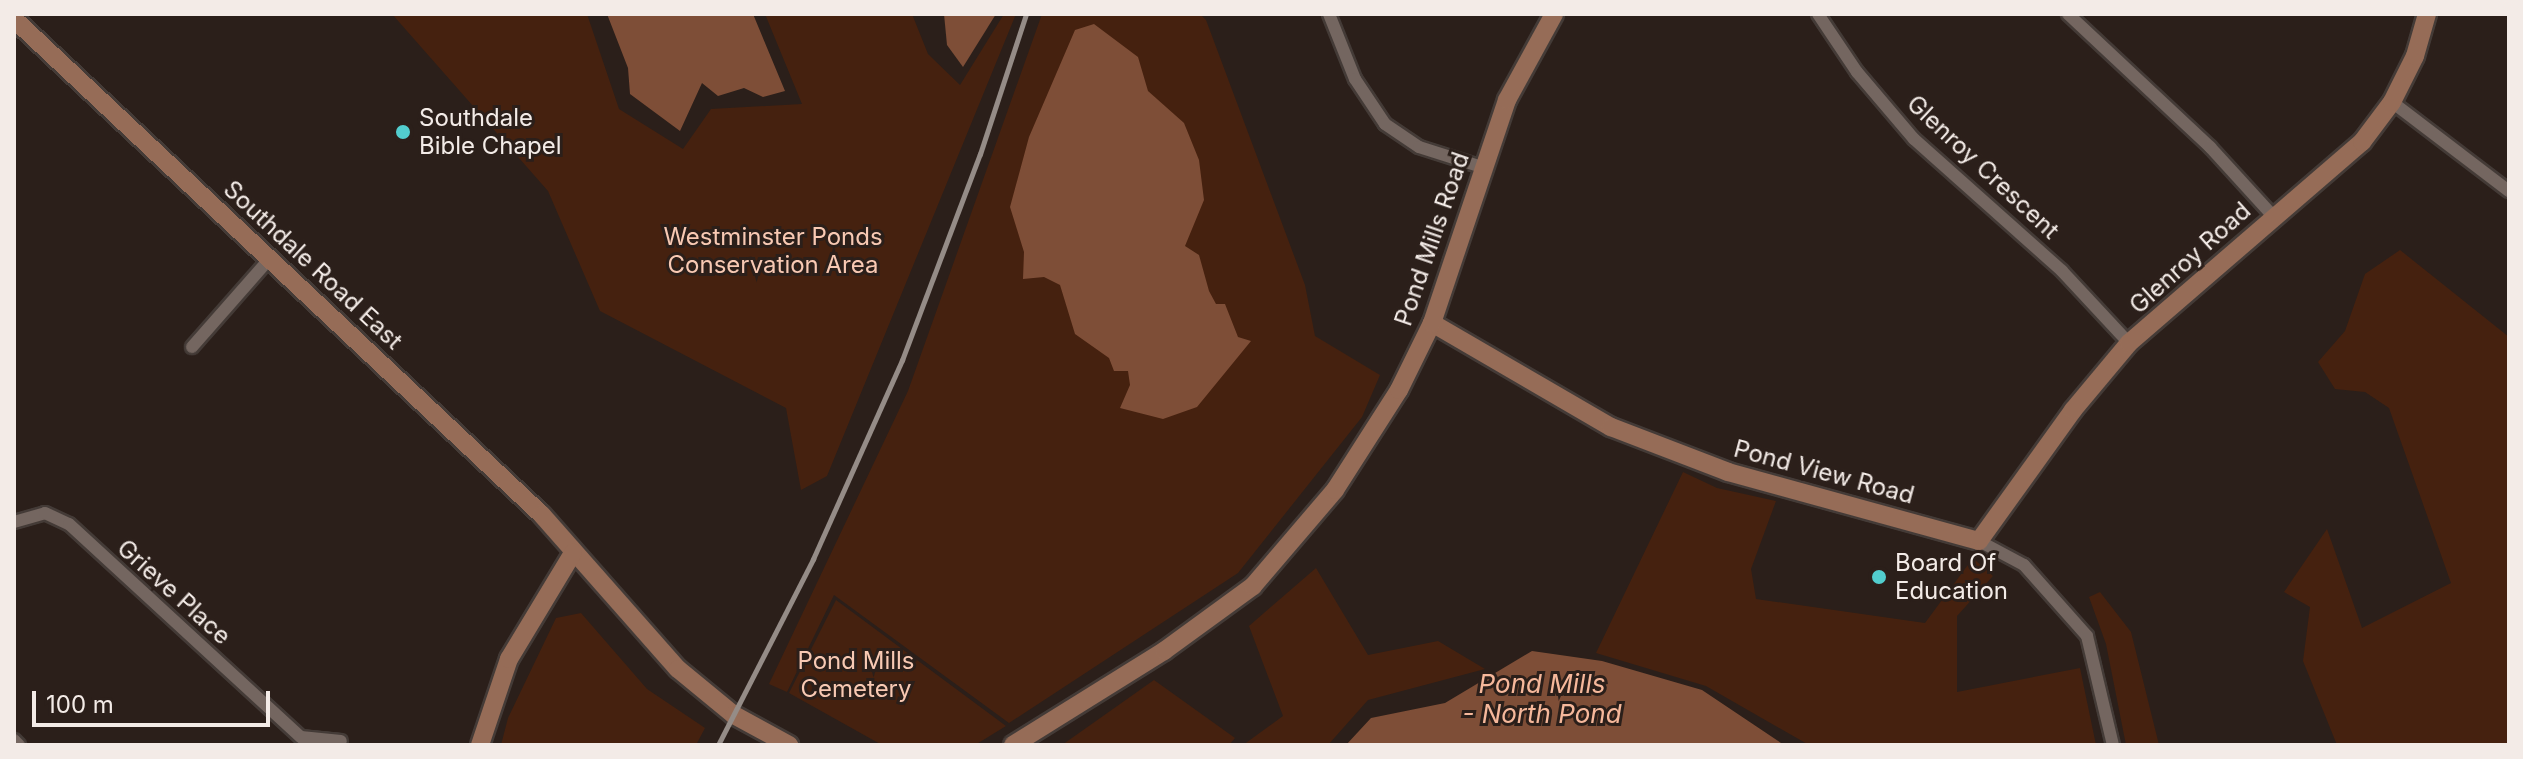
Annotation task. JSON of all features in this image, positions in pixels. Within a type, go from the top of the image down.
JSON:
[{"type":"main road","name":"Pond Mills Road","points":[[1013,745],[1164,651],[1253,586],[1335,490],[1399,390],[1432,323],[1507,100],[1554,14]]},
{"type":"main road","name":"Glenroy Road","points":[[1979,541],[2073,410],[2129,343],[2216,272],[2272,215],[2362,142],[2392,102],[2415,56],[2427,14]]},
{"type":"main road","name":"Southdale Road East","points":[[14,19],[271,257],[542,515],[573,553]]},
{"type":"main road","name":"Pond View Road","points":[[1432,323],[1611,427],[1728,472],[1979,541]]},
{"type":"main road","points":[[480,745],[509,659],[573,553],[678,669],[734,715],[789,745]]},
{"type":"street","points":[[1329,14],[1355,79],[1385,124],[1419,147],[1482,167]]},
{"type":"street","name":"Glenroy Crescent","points":[[1818,14],[1819,23],[1914,139],[2062,271],[2129,343]]},
{"type":"street","points":[[2068,14],[2210,147],[2272,215]]},
{"type":"street","points":[[2392,102],[2509,191]]},
{"type":"street","points":[[192,347],[271,257]]},
{"type":"street","name":"Grieve Place","points":[[14,522],[45,513],[69,524],[301,737],[341,741]]},
{"type":"street","name":"Pond View Road","points":[[1979,541],[2024,565],[2087,636],[2113,745]]},
{"type":"street","points":[[14,740],[19,745]]},
{"type":"green space","name":"Westminster Ponds Conservation Area","points":[[392,14],[587,14],[619,109],[683,149],[711,109],[802,104],[765,14],[912,14],[928,54],[960,85],[1004,14],[1016,14],[827,476],[801,490],[786,408],[600,311],[548,191]]},
{"type":"green space","points":[[1042,14],[1200,14],[1206,20],[1305,285],[1315,336],[1380,375],[1362,417],[1238,573],[1009,723],[834,595],[787,692],[769,684],[908,391]]},
{"type":"green space","points":[[2400,250],[2509,337],[2509,745],[2337,745],[2303,661],[2310,607],[2284,592],[2327,529],[2362,628],[2451,583],[2389,408],[2365,392],[2335,389],[2318,362],[2345,331],[2365,274]]},
{"type":"green space","points":[[1683,472],[1717,488],[1776,501],[1751,569],[1756,599],[1925,623],[1973,558],[1993,576],[1957,616],[1957,692],[2080,668],[2096,745],[1809,745],[1706,686],[1596,653]]},
{"type":"green space","points":[[1316,568],[1368,655],[1438,641],[1485,669],[1368,700],[1328,745],[1243,745],[1283,716],[1249,626]]},
{"type":"green space","points":[[2100,592],[2131,632],[2159,745],[2126,745],[2106,644],[2089,597]]},
{"type":"green space","name":"Pond Mills Cemetery","points":[[836,600],[1006,726],[975,745],[882,745],[789,693]]},
{"type":"green space","points":[[581,613],[647,689],[705,728],[696,745],[501,745],[508,718],[556,618]]},
{"type":"green space","points":[[1154,680],[1235,738],[1229,745],[1062,745]]},
{"type":"water","points":[[607,14],[753,14],[785,91],[763,97],[744,88],[718,96],[702,83],[680,131],[630,94],[628,68]]},
{"type":"water","points":[[944,14],[996,14],[963,67],[947,45]]},
{"type":"water","points":[[1094,24],[1138,57],[1148,91],[1184,123],[1199,160],[1204,200],[1185,246],[1199,255],[1209,291],[1216,304],[1225,304],[1238,337],[1251,341],[1197,407],[1163,419],[1120,408],[1130,385],[1128,371],[1114,371],[1109,358],[1075,334],[1060,285],[1044,277],[1023,279],[1024,252],[1010,207],[1029,137],[1075,30]]},
{"type":"water","name":"Pond Mills - North Pond","points":[[1532,651],[1602,661],[1702,690],[1784,745],[1346,745],[1371,718],[1445,703]]},
{"type":"railway","points":[[718,745],[813,559],[902,360],[980,154],[1026,14]]},
{"type":"place","name":"Southdale Bible Chapel","points":[[403,132]]},
{"type":"place","name":"Board Of Education","points":[[1879,577]]}]
